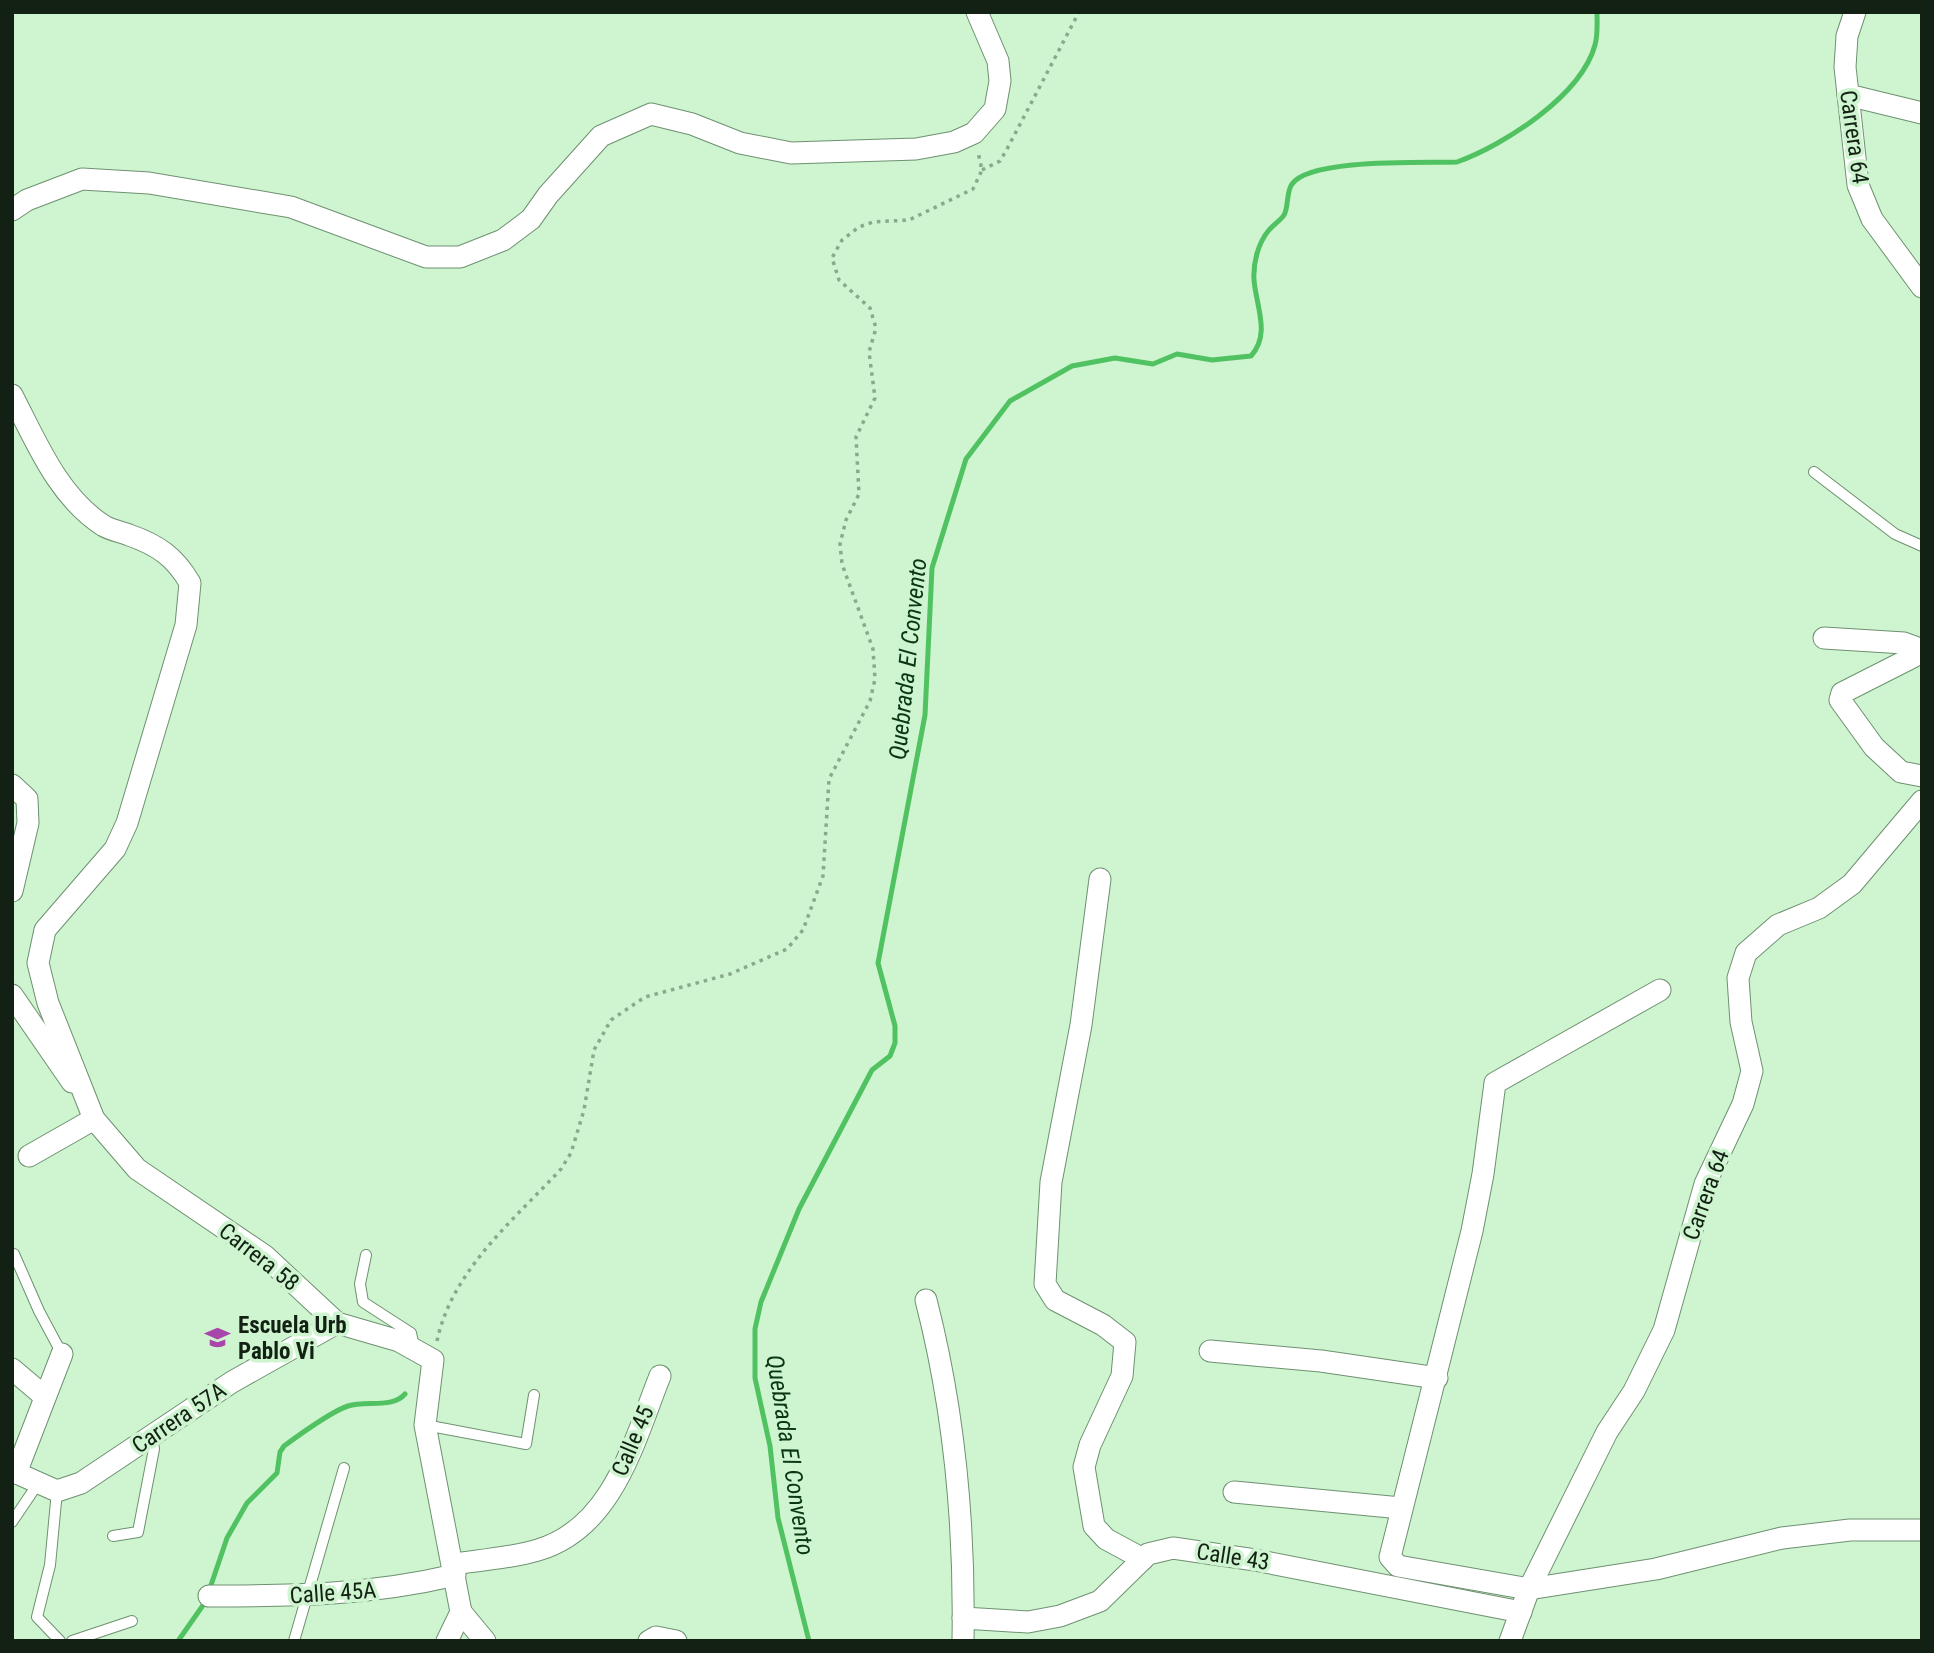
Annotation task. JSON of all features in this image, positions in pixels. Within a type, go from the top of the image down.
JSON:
[{"type":"street","points":[[12,210],[27,200],[82,179],[149,183],[291,207],[426,257],[460,257],[503,240],[531,219],[548,195],[601,136],[651,114],[692,124],[740,144],[790,153],[916,149],[954,142],[974,133],[995,109],[1000,81],[998,61],[977,12]]},
{"type":"street","name":"Carrera 64","points":[[1854,12],[1847,36],[1847,96],[1858,184],[1872,219],[1922,287]]},
{"type":"street","points":[[1847,96],[1922,113]]},
{"type":"street","name":"Carrera 58","points":[[12,395],[46,459],[71,498],[105,527],[152,543],[169,554],[190,583],[186,625],[127,822],[115,849],[45,930],[37,963],[48,1003],[94,1119],[137,1169],[265,1256],[337,1323],[399,1341],[433,1360]]},
{"type":"street","points":[[1824,638],[1911,644],[1915,647],[1913,657],[1842,693],[1840,700],[1874,747],[1892,764],[1901,772],[1922,776]]},
{"type":"street","points":[[12,785],[27,799],[28,823],[12,891]]},
{"type":"street","name":"Carrera 64","points":[[1510,1641],[1529,1589],[1607,1432],[1634,1391],[1664,1330],[1705,1184],[1743,1104],[1752,1070],[1741,1022],[1738,978],[1746,953],[1778,925],[1819,908],[1852,884],[1922,801]]},
{"type":"street","points":[[1100,879],[1081,1025],[1051,1182],[1045,1284],[1055,1300],[1103,1325],[1125,1342],[1122,1376],[1090,1446],[1084,1467],[1094,1526],[1106,1539],[1143,1559]]},
{"type":"street","points":[[1660,990],[1495,1083],[1483,1174],[1437,1378],[1389,1553],[1398,1566],[1529,1589],[1656,1569],[1782,1538],[1850,1530],[1922,1530]]},
{"type":"street","points":[[12,995],[59,1066],[85,1097]]},
{"type":"street","points":[[29,1156],[94,1119]]},
{"type":"street","points":[[926,1300],[941,1360],[958,1501],[963,1641]]},
{"type":"street","name":"Carrera 57A","points":[[47,1488],[81,1483],[232,1382],[337,1323]]},
{"type":"street","points":[[1210,1351],[1321,1360],[1437,1378]]},
{"type":"street","points":[[47,1488],[14,1472],[62,1354]]},
{"type":"street","points":[[433,1360],[425,1425],[461,1612],[485,1641]]},
{"type":"street","points":[[12,1369],[44,1395]]},
{"type":"street","name":"Calle 45","points":[[454,1570],[539,1550],[580,1531],[618,1481],[660,1376]]},
{"type":"street","points":[[1234,1492],[1401,1508]]},
{"type":"street","name":"Calle 43","points":[[963,1618],[1028,1622],[1060,1616],[1100,1601],[1148,1554],[1173,1548],[1255,1560],[1521,1612]]},
{"type":"street","name":"Calle 45A","points":[[209,1597],[306,1596],[398,1588],[454,1570]]},
{"type":"street","points":[[447,1641],[461,1612]]},
{"type":"street","points":[[649,1641],[656,1637],[676,1641]]},
{"type":"lane","points":[[1814,472],[1895,534],[1922,546]]},
{"type":"lane","points":[[14,1254],[38,1311],[62,1354]]},
{"type":"lane","points":[[366,1255],[360,1283],[363,1302],[411,1333],[414,1350]]},
{"type":"lane","points":[[425,1425],[526,1444],[534,1395]]},
{"type":"lane","points":[[113,1536],[138,1532],[154,1449],[152,1436]]},
{"type":"lane","points":[[293,1641],[344,1468]]},
{"type":"lane","points":[[12,1522],[47,1488]]},
{"type":"lane","points":[[47,1488],[50,1565],[37,1617],[61,1641]]},
{"type":"lane","points":[[72,1641],[131,1621]]},
{"type":"path","points":[[433,1360],[440,1327],[452,1295],[480,1257],[561,1170],[571,1153],[584,1110],[594,1050],[611,1020],[645,997],[730,974],[787,949],[803,930],[823,876],[829,779],[870,701],[875,679],[873,649],[842,564],[840,544],[846,520],[859,494],[856,437],[875,398],[869,352],[876,328],[870,308],[839,281],[832,258],[842,240],[859,227],[873,222],[909,220],[973,189],[982,170],[1000,160],[1007,149],[1079,12]]},
{"type":"path","points":[[974,133],[982,170]]},
{"type":"waterway","name":"Quebrada El Convento","points":[[809,1641],[778,1518],[770,1446],[755,1378],[755,1329],[761,1302],[799,1209],[872,1070],[890,1056],[895,1043],[895,1026],[878,963],[925,715],[932,568],[966,459],[1010,401],[1072,366],[1115,358],[1153,364],[1177,354],[1212,360],[1251,356],[1257,347],[1261,329],[1254,280],[1255,260],[1265,235],[1284,215],[1292,184],[1303,176],[1343,166],[1457,162],[1496,144],[1538,116],[1558,100],[1574,82],[1587,64],[1595,45],[1597,12]]},
{"type":"waterway","points":[[209,1591],[227,1538],[247,1503],[277,1473],[280,1452],[284,1446],[341,1409],[355,1404],[386,1403],[400,1399],[405,1394]]},
{"type":"waterway","points":[[178,1641],[206,1601]]},
{"type":"place","name":"Escuela Urb Pablo Vi","points":[[218,1338]]}]
